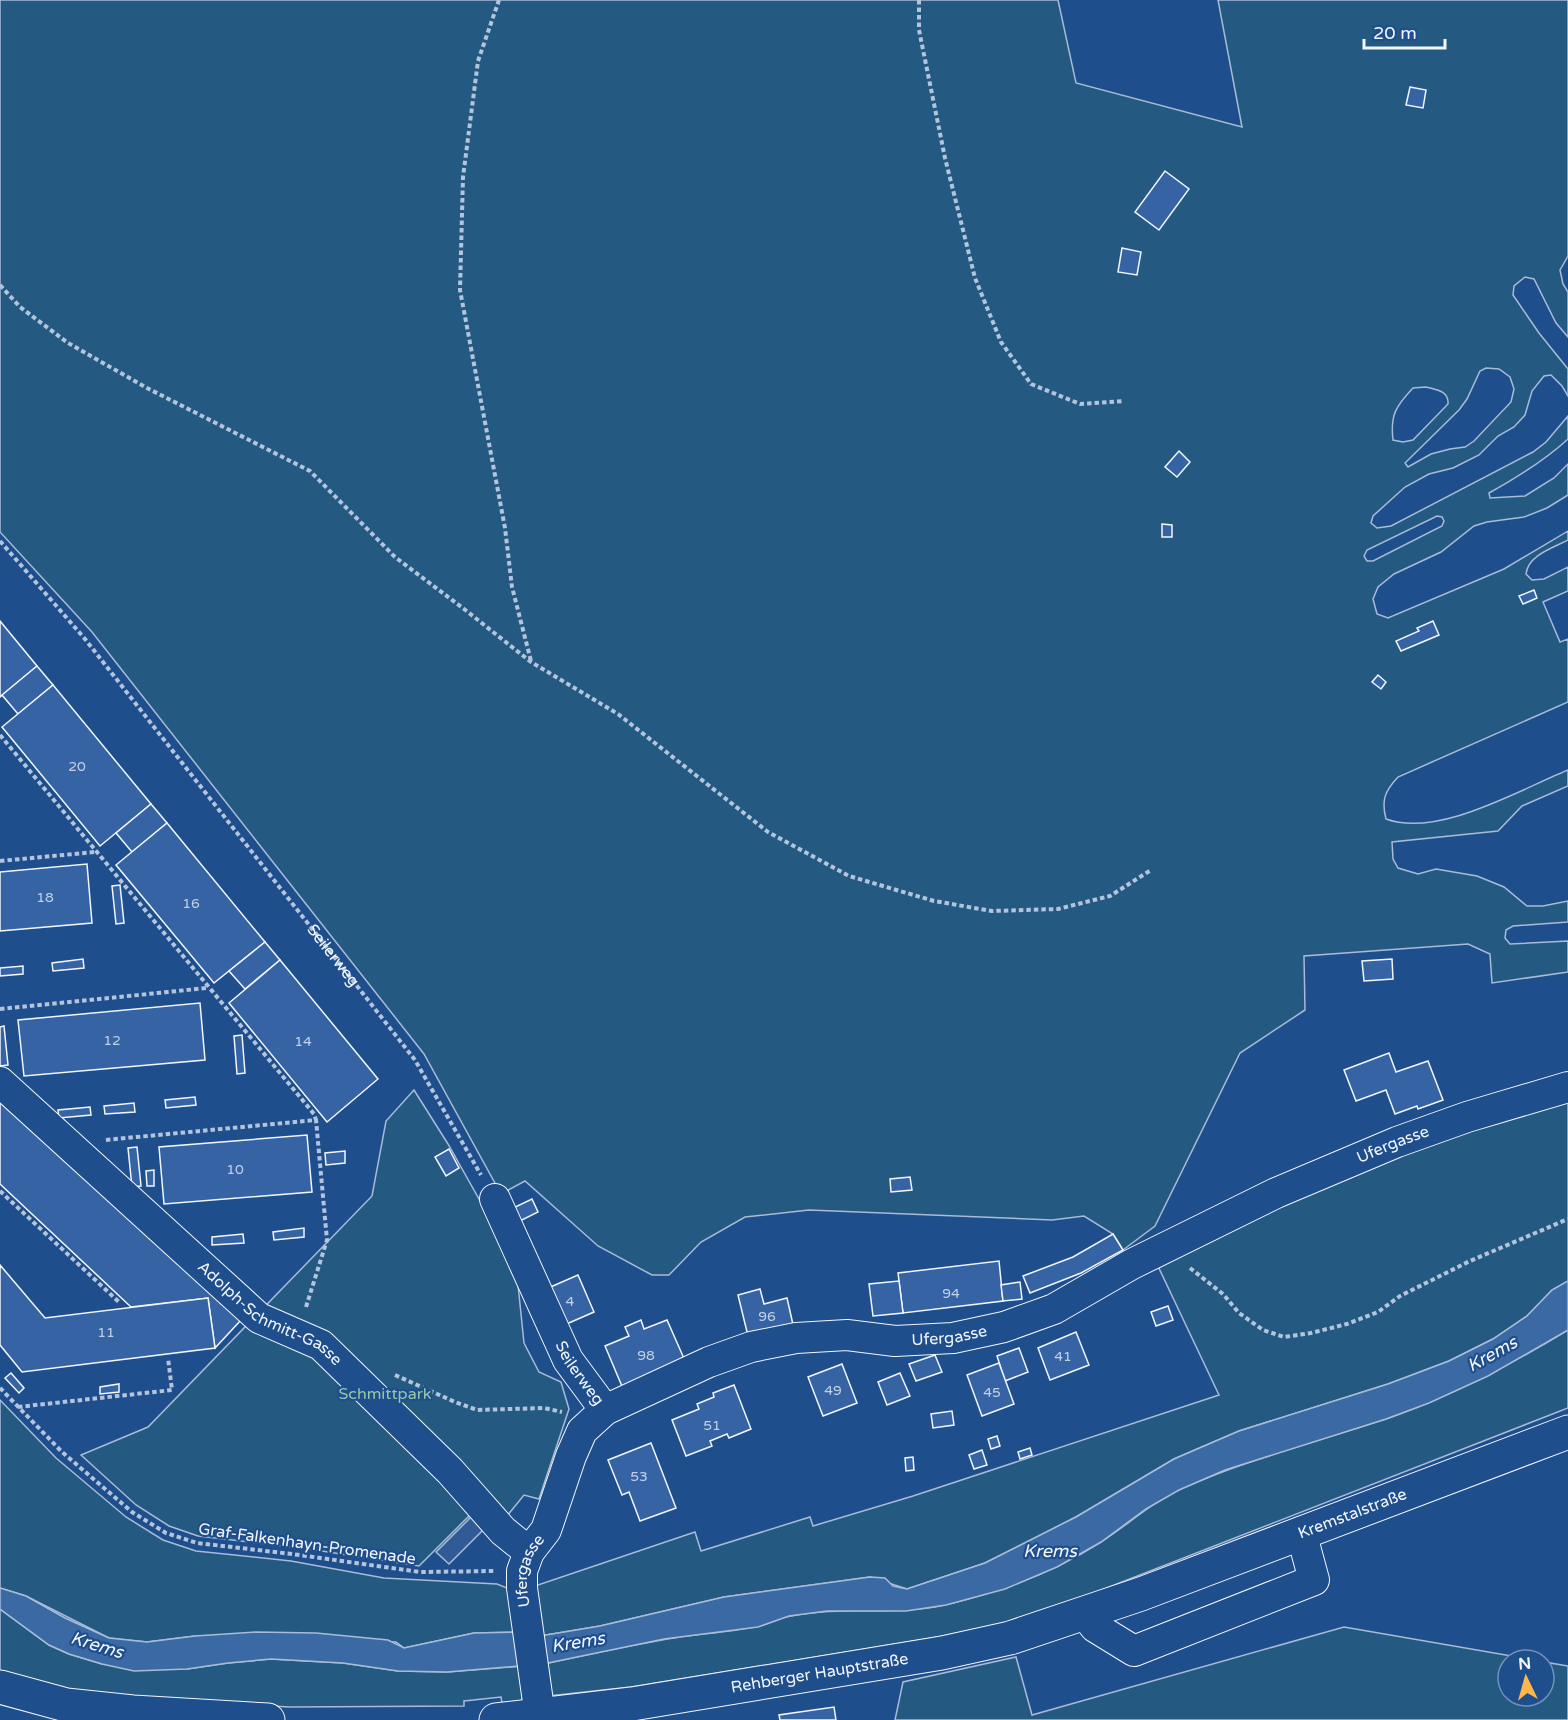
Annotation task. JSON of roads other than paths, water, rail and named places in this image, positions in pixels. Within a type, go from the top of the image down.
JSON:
[{"type":"main road","name":"Kremstalstraße","points":[[1136,1596],[1568,1432]]},
{"type":"main road","name":"Rehberger Hauptstraße","points":[[496,1720],[539,1707],[633,1704],[942,1653],[1010,1638],[1136,1596]]},
{"type":"main road","points":[[0,1687],[66,1704],[133,1712],[268,1720]]},
{"type":"street","name":"Adolph-Schmitt-Gasse","points":[[0,1082],[260,1318],[321,1345],[450,1471],[503,1531],[525,1571]]},
{"type":"street","name":"Ufergasse","points":[[539,1707],[525,1571],[546,1530],[582,1431],[600,1415],[709,1362],[751,1347],[796,1338],[847,1335],[895,1341],[953,1338],[1004,1327],[1054,1309],[1132,1264],[1276,1193],[1397,1142],[1467,1117],[1568,1087]]},
{"type":"street","name":"Seilerweg","points":[[495,1199],[568,1360],[600,1415]]},
{"type":"street","points":[[1085,1614],[1095,1627],[1134,1650],[1166,1639],[1314,1580],[1301,1532]]},
{"type":"water","name":"Krems","points":[[1568,1281],[1568,1330],[1488,1376],[1429,1403],[1386,1419],[1225,1470],[1179,1490],[1146,1509],[1101,1542],[1057,1567],[1005,1589],[946,1605],[906,1611],[827,1611],[789,1616],[758,1627],[664,1639],[543,1664],[447,1672],[398,1671],[343,1663],[271,1659],[187,1669],[134,1671],[69,1654],[49,1645],[0,1609],[0,1588],[26,1596],[65,1618],[109,1638],[147,1642],[256,1632],[316,1633],[388,1640],[404,1648],[474,1633],[518,1632],[540,1636],[600,1626],[724,1597],[870,1577],[885,1578],[893,1586],[907,1589],[985,1563],[1076,1517],[1174,1459],[1239,1431],[1388,1384],[1449,1361],[1493,1339],[1527,1316],[1552,1290]]},
{"type":"park label","name":"Schmittpark","points":[[385,1394]]}]
